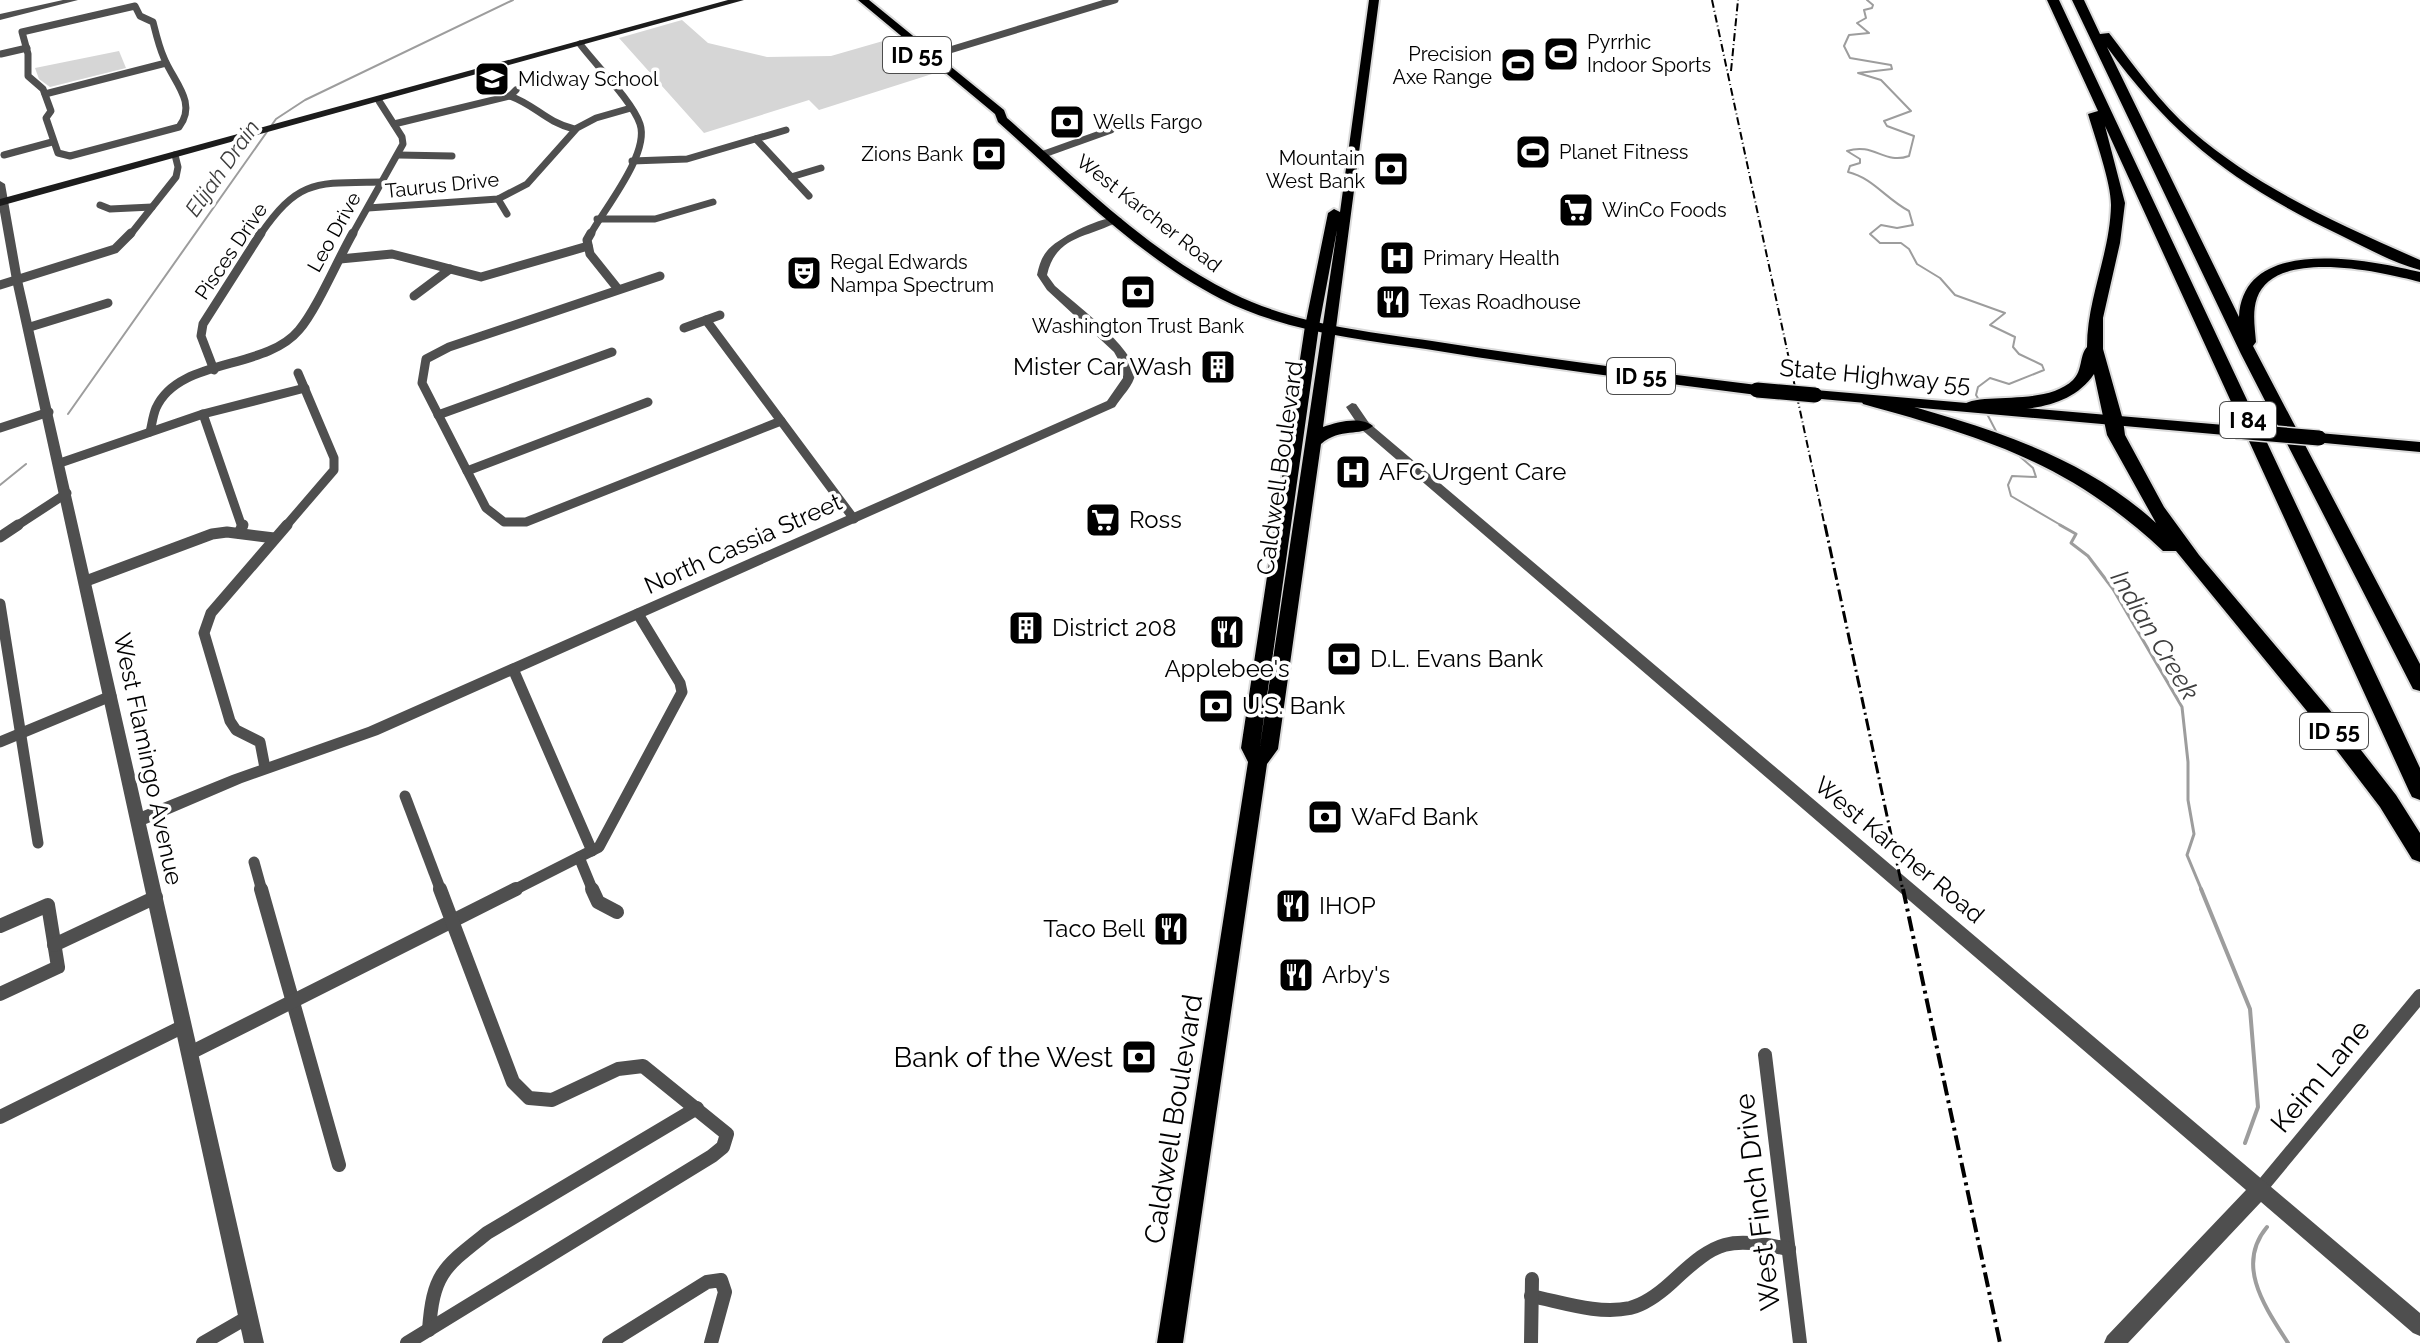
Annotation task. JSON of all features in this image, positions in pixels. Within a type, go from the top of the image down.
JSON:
[{"type":"highway","name":"I 84","points":[[2053,0],[2420,791]]},
{"type":"highway","name":"I 84","points":[[2079,0],[2249,354],[2420,683]]},
{"type":"highway","points":[[2079,0],[2120,56],[2189,134],[2232,167],[2289,203],[2420,266]]},
{"type":"highway","points":[[2076,49],[2109,160],[2118,203],[2095,318],[2095,349],[2115,420],[2116,435],[2174,535],[2322,715]]},
{"type":"highway","points":[[2249,354],[2248,302],[2260,282],[2272,274],[2309,264],[2333,263],[2361,265],[2420,277]]},
{"type":"highway","points":[[1968,407],[2045,400],[2079,386],[2092,363],[2090,317],[2095,290],[2107,266]]},
{"type":"highway","name":"ID 55","points":[[1869,400],[1932,411],[2008,440],[2082,475],[2152,527],[2322,715],[2388,801],[2420,852]]},
{"type":"main road","points":[[1,203],[739,0]]},
{"type":"main road","name":"West Karcher Road","points":[[852,0],[982,109],[1002,119],[1117,219],[1186,272],[1223,295],[1261,312],[1329,329]]},
{"type":"main road","name":"West Karcher Road","points":[[863,0],[1000,113],[1002,119]]},
{"type":"main road","points":[[1346,180],[1365,0]]},
{"type":"main road","points":[[1346,180],[1374,0]]},
{"type":"main road","name":"Caldwell Boulevard","points":[[1258,761],[1250,748],[1312,326],[1346,180]]},
{"type":"main road","name":"Caldwell Boulevard","points":[[1170,1343],[1258,761],[1269,749],[1329,329],[1346,180]]},
{"type":"main road","name":"State Highway 55","points":[[1329,329],[1524,361],[1757,390],[1869,400]]},
{"type":"main road","name":"State Highway 55","points":[[1932,411],[1968,407],[2420,447]]},
{"type":"main road","points":[[1311,445],[1323,432],[1337,427],[1365,426]]},
{"type":"street","points":[[0,17],[73,0]]},
{"type":"street","points":[[930,56],[1115,0]]},
{"type":"street","points":[[135,6],[140,16],[153,22],[166,63],[188,107],[185,122],[179,127],[70,156],[58,153],[52,142],[46,118],[51,111],[45,94],[28,76],[27,48],[22,32],[135,6]]},
{"type":"street","points":[[580,44],[642,126],[642,137],[632,161],[587,240],[590,254],[618,289]]},
{"type":"street","points":[[0,54],[27,48]]},
{"type":"street","points":[[45,94],[166,63]]},
{"type":"street","points":[[394,124],[513,93],[551,123],[574,129],[631,108]]},
{"type":"street","points":[[379,101],[403,144],[398,155],[452,156]]},
{"type":"street","name":"Taurus Drive","points":[[368,208],[498,199],[531,183],[574,129]]},
{"type":"street","points":[[632,161],[687,159],[786,130]]},
{"type":"street","points":[[1044,154],[1111,130]]},
{"type":"street","points":[[756,139],[809,196]]},
{"type":"street","points":[[2,155],[52,142]]},
{"type":"street","points":[[0,285],[115,249],[125,241],[176,177],[178,167],[175,155]]},
{"type":"street","name":"Leo Drive","points":[[292,338],[398,155]]},
{"type":"street","points":[[791,177],[821,168]]},
{"type":"street","name":"Pisces Drive","points":[[214,370],[201,336],[203,324],[263,232],[294,193],[317,185],[382,182]]},
{"type":"street","name":"West Flamingo Avenue","points":[[0,184],[17,280],[49,412],[254,1343]]},
{"type":"street","points":[[498,199],[507,214]]},
{"type":"street","points":[[597,219],[655,219],[713,202]]},
{"type":"street","points":[[100,205],[110,209],[152,207]]},
{"type":"street","name":"North Cassia Street","points":[[139,820],[265,768],[373,731],[1098,411],[1120,396],[1129,378],[1125,358],[1051,288],[1042,275],[1047,257],[1057,246],[1117,219]]},
{"type":"street","points":[[340,259],[392,254],[481,277],[588,246]]},
{"type":"street","points":[[414,296],[450,269]]},
{"type":"street","points":[[660,276],[529,320],[426,358],[421,364],[422,383],[486,508],[503,524],[513,526],[781,421]]},
{"type":"street","points":[[30,327],[108,303]]},
{"type":"street","points":[[684,328],[720,315]]},
{"type":"street","points":[[706,320],[854,519]]},
{"type":"street","points":[[150,432],[151,419],[161,395],[170,387],[292,338],[306,338]]},
{"type":"street","points":[[438,415],[612,352]]},
{"type":"street","points":[[265,768],[260,742],[236,730],[230,721],[204,633],[211,613],[335,466],[298,373]]},
{"type":"street","points":[[60,463],[203,414],[305,388]]},
{"type":"street","points":[[467,471],[648,402]]},
{"type":"street","name":"West Karcher Road","points":[[1352,407],[1365,426],[2420,1326]]},
{"type":"street","points":[[0,428],[49,412]]},
{"type":"street","points":[[203,414],[243,524],[239,533]]},
{"type":"street","points":[[0,537],[67,493]]},
{"type":"street","points":[[86,581],[212,534],[239,533],[274,538]]},
{"type":"street","points":[[0,604],[38,843]]},
{"type":"street","points":[[190,1053],[599,847],[609,834],[682,692],[680,683],[638,614]]},
{"type":"street","points":[[513,669],[586,854],[598,902],[617,912]]},
{"type":"street","points":[[0,742],[111,696]]},
{"type":"street","points":[[405,796],[513,1082],[529,1098],[552,1100],[618,1069],[643,1066],[727,1134],[723,1147],[712,1156],[407,1343]]},
{"type":"street","points":[[254,862],[339,1165]]},
{"type":"street","points":[[54,945],[156,897]]},
{"type":"street","points":[[0,926],[48,905],[58,967],[0,994]]},
{"type":"street","name":"Keim Lane","points":[[2260,1189],[2420,996]]},
{"type":"street","points":[[0,1117],[184,1026]]},
{"type":"street","name":"West Finch Drive","points":[[1765,1055],[1800,1343]]},
{"type":"street","points":[[429,1330],[431,1298],[437,1279],[455,1258],[487,1233],[697,1108]]},
{"type":"street","points":[[2114,1343],[2260,1189]]},
{"type":"street","points":[[1531,1296],[1607,1308],[1629,1308],[1647,1302],[1706,1252],[1721,1245],[1735,1241],[1789,1249]]},
{"type":"street","points":[[1531,1343],[1532,1279]]},
{"type":"street","points":[[609,1343],[707,1282],[721,1280],[725,1292],[711,1343]]},
{"type":"street","points":[[203,1343],[248,1317]]},
{"type":"shaded area","points":[[682,20],[708,43],[767,57],[831,56],[890,39],[932,74],[819,110],[809,100],[704,133],[619,38]]},
{"type":"shaded area","points":[[119,51],[126,68],[50,87],[39,79],[35,68]]},
{"type":"waterway","name":"Elijah Drain","points":[[68,414],[276,119],[305,100],[513,0]]},
{"type":"waterway","name":"Indian Creek","points":[[1867,0],[1873,5],[1872,8],[1864,10],[1866,18],[1857,23],[1869,33],[1849,35],[1844,46],[1850,58],[1891,65],[1892,69],[1858,73],[1881,80],[1911,111],[1884,121],[1887,126],[1914,136],[1909,156],[1893,158],[1865,149],[1847,151],[1860,159],[1860,163],[1850,166],[1848,172],[1865,179],[1909,211],[1913,225],[1897,228],[1881,225],[1870,234],[1880,243],[1901,243],[1909,249],[1917,264],[1940,278],[1955,295],[2005,313],[1990,325],[2015,337],[2013,347],[2019,354],[2042,365],[2044,370],[2009,384],[1990,378],[1978,387],[1976,395],[1979,400]]},
{"type":"waterway","name":"Indian Creek","points":[[1985,410],[1998,435]]},
{"type":"waterway","name":"Indian Creek","points":[[2017,454],[2033,468],[2036,477],[2012,476],[2008,485],[2011,496],[2064,527]]},
{"type":"waterway","name":"Elijah Drain","points":[[0,485],[26,464]]},
{"type":"waterway","name":"Indian Creek","points":[[2060,525],[2076,534],[2071,543],[2088,556],[2113,589],[2182,707],[2188,762],[2188,800],[2194,834],[2187,855],[2202,891]]},
{"type":"waterway","name":"Indian Creek","points":[[2201,889],[2250,1009],[2258,1107],[2245,1143]]},
{"type":"waterway","name":"Indian Creek","points":[[2267,1227],[2258,1241],[2254,1271],[2263,1300],[2288,1343]]},
{"type":"railway","points":[[1712,0],[1825,527]]},
{"type":"railway","points":[[1731,71],[1738,0]]},
{"type":"railway","points":[[1825,525],[1903,891]]},
{"type":"railway","points":[[1903,889],[2000,1343]]},
{"type":"place","name":"Pyrrhic Indoor Sports","points":[[1561,54]]},
{"type":"place","name":"Precision Axe Range","points":[[1518,65]]},
{"type":"place","name":"Midway School","points":[[492,79]]},
{"type":"place","name":"Wells Fargo","points":[[1067,122]]},
{"type":"place","name":"Planet Fitness","points":[[1533,152]]},
{"type":"place","name":"Zions Bank","points":[[989,154]]},
{"type":"place","name":"Mountain West Bank","points":[[1391,169]]},
{"type":"place","name":"WinCo Foods","points":[[1576,210]]},
{"type":"place","name":"Primary Health","points":[[1397,258]]},
{"type":"place","name":"Regal Edwards Nampa Spectrum","points":[[804,273]]},
{"type":"place","name":"Washington Trust Bank","points":[[1138,292]]},
{"type":"place","name":"Texas Roadhouse","points":[[1393,302]]},
{"type":"place","name":"Mister Car Wash","points":[[1218,367]]},
{"type":"place","name":"AFC Urgent Care","points":[[1353,472]]},
{"type":"place","name":"Ross","points":[[1103,520]]},
{"type":"place","name":"District 208","points":[[1026,628]]},
{"type":"place","name":"Applebee's","points":[[1227,632]]},
{"type":"place","name":"D.L. Evans Bank","points":[[1344,659]]},
{"type":"place","name":"U.S. Bank","points":[[1216,706]]},
{"type":"place","name":"WaFd Bank","points":[[1325,817]]},
{"type":"place","name":"IHOP","points":[[1293,906]]},
{"type":"place","name":"Taco Bell","points":[[1171,929]]},
{"type":"place","name":"Arby's","points":[[1296,975]]},
{"type":"place","name":"Bank of the West","points":[[1139,1057]]}]
